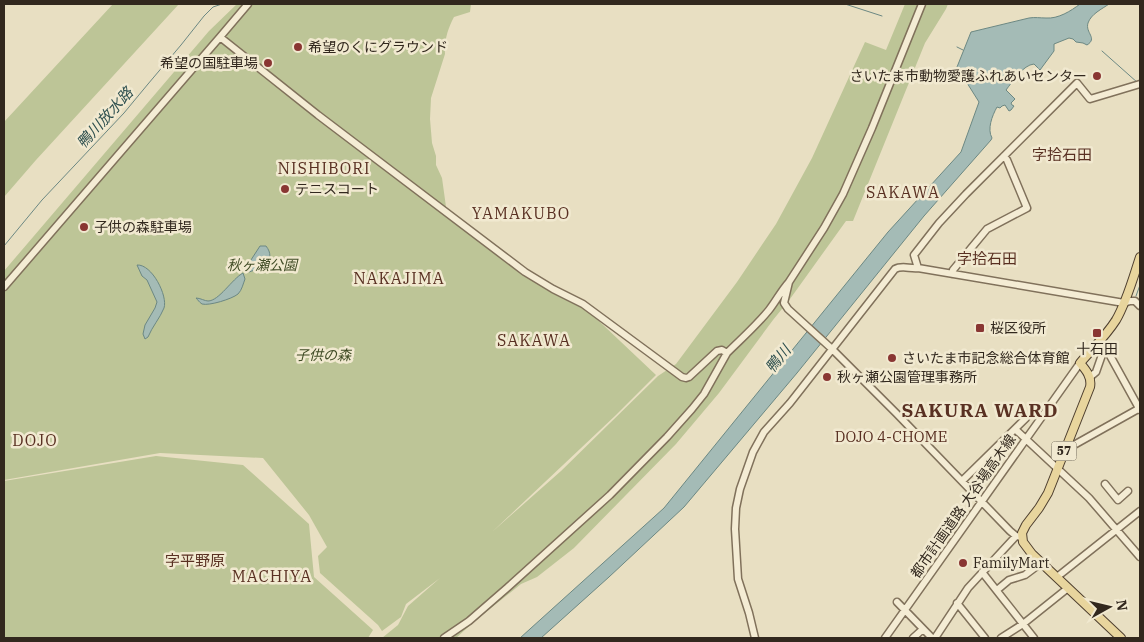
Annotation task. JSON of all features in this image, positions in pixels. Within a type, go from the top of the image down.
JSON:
[{"type":"main road","points":[[1090,377],[1080,363],[1112,326],[1120,312],[1140,257]]},
{"type":"main road","name":"57","points":[[1019,537],[1043,503],[1090,387],[1090,377]]},
{"type":"main road","points":[[1019,537],[1041,563],[1121,638]]},
{"type":"street","points":[[4,287],[248,4]]},
{"type":"street","points":[[444,638],[469,621],[508,588],[621,484],[704,394],[727,353],[765,314],[789,282],[824,228],[843,194],[876,119],[922,4]]},
{"type":"street","points":[[220,37],[321,118],[525,272],[553,290],[588,307],[682,377],[689,377],[718,351],[722,350],[727,353]]},
{"type":"street","points":[[918,268],[914,255],[957,204],[1077,83],[1090,99],[1138,84]]},
{"type":"street","points":[[952,274],[953,270],[988,229],[1026,208],[1004,156]]},
{"type":"street","points":[[755,638],[738,579],[734,529],[740,489],[753,452],[764,432],[790,403],[831,348],[895,269],[898,267],[918,268],[1124,303],[1135,301],[1140,306]]},
{"type":"street","points":[[789,282],[784,303],[788,309],[956,469],[962,481],[1010,531],[1019,537],[968,588],[934,638],[897,602]]},
{"type":"street","points":[[1065,450],[1140,409],[1107,351],[1103,352],[1096,372],[1090,377]]},
{"type":"street","name":"都市計画道路 大谷場高木線","points":[[885,638],[1080,363]]},
{"type":"street","points":[[962,481],[1026,418]]},
{"type":"street","points":[[1015,430],[1089,498],[1140,557]]},
{"type":"street","points":[[1105,484],[1118,500],[1128,491]]},
{"type":"street","points":[[1057,577],[1140,511]]},
{"type":"street","points":[[997,590],[1010,580],[1025,576],[1041,563]]},
{"type":"street","points":[[982,572],[1034,638]]},
{"type":"street","points":[[1001,638],[1023,624],[1068,588]]},
{"type":"street","points":[[957,603],[985,638]]},
{"type":"street","points":[[913,638],[923,629]]},
{"type":"green space","points":[[113,4],[179,4],[4,197],[4,122]]},
{"type":"green space","name":"秋ヶ瀬公園","points":[[237,4],[471,4],[470,12],[454,17],[450,26],[446,39],[445,54],[431,98],[432,143],[436,156],[436,165],[442,178],[447,214],[505,259],[583,306],[656,375],[492,532],[561,471],[658,376],[676,364],[737,282],[776,224],[812,158],[865,42],[886,50],[905,4],[948,4],[925,43],[853,221],[846,221],[719,393],[676,444],[574,548],[537,577],[521,584],[456,638],[382,638],[398,625],[408,606],[440,578],[406,604],[401,617],[382,631],[378,625],[320,573],[318,556],[327,547],[309,515],[263,458],[160,453],[4,480],[4,271],[209,31]]},
{"type":"green space","points":[[156,456],[243,465],[309,524],[314,577],[373,630],[368,638],[4,638],[4,481]]},
{"type":"water","points":[[1080,4],[1109,4],[1089,20],[1090,42],[1087,45],[1069,38],[1054,44],[1054,51],[1040,70],[1034,64],[1026,67],[1018,74],[1006,90],[1015,99],[1011,103],[1014,106],[1009,111],[1005,105],[1000,108],[997,107],[991,122],[991,140],[924,216],[797,373],[684,507],[541,638],[520,638],[664,508],[888,232],[961,152],[979,102],[957,67],[971,32],[1029,18],[1060,16]]},
{"type":"water","points":[[260,246],[266,246],[270,255],[269,259],[263,266],[249,272],[246,265]]},
{"type":"water","points":[[137,265],[143,266],[153,275],[164,296],[165,303],[152,330],[145,339],[143,334],[145,325],[157,302],[147,280],[142,276]]},
{"type":"water","points":[[243,273],[245,279],[243,285],[235,296],[210,304],[202,304],[196,298],[207,301],[212,300]]},
{"type":"waterway","name":"鴨川放水路","points":[[4,246],[42,200],[124,113],[204,16],[213,7],[222,4]]},
{"type":"waterway","name":"鴨川放水路","points":[[845,4],[882,16]]},
{"type":"waterway","name":"鴨川放水路","points":[[957,47],[963,50]]},
{"type":"waterway","points":[[1102,51],[1138,83]]},
{"type":"waterway","points":[[1136,296],[1140,285]]},
{"type":"place","name":"希望のくにグラウンド","points":[[298,47]]},
{"type":"place","name":"希望の国駐車場","points":[[268,63]]},
{"type":"place","name":"さいたま市動物愛護ふれあいセンター","points":[[1097,76]]},
{"type":"place","name":"テニスコート","points":[[285,189]]},
{"type":"place","name":"子供の森駐車場","points":[[84,227]]},
{"type":"place","name":"桜区役所","points":[[980,328]]},
{"type":"place","name":"十石田","points":[[1097,333]]},
{"type":"place","name":"さいたま市記念総合体育館","points":[[892,358]]},
{"type":"place","name":"秋ヶ瀬公園管理事務所","points":[[827,377]]},
{"type":"place","name":"FamilyMart","points":[[963,563]]},
{"type":"district","name":"字拾石田","points":[[1062,155]]},
{"type":"district","name":"NISHIBORI","points":[[324,168]]},
{"type":"district","name":"SAKAWA","points":[[903,192]]},
{"type":"district","name":"YAMAKUBO","points":[[521,213]]},
{"type":"district","name":"字拾石田","points":[[987,259]]},
{"type":"district","name":"NAKAJIMA","points":[[399,278]]},
{"type":"district","name":"SAKAWA","points":[[534,340]]},
{"type":"district","name":"SAKURA WARD","points":[[980,410]]},
{"type":"district","name":"DOJO 4-CHOME","points":[[891,437]]},
{"type":"district","name":"DOJO","points":[[35,440]]},
{"type":"district","name":"字平野原","points":[[195,561]]},
{"type":"district","name":"MACHIYA","points":[[272,576]]},
{"type":"park label","name":"子供の森","points":[[323,355]]},
{"type":"water label","name":"鴨川","points":[[778,359]]}]
